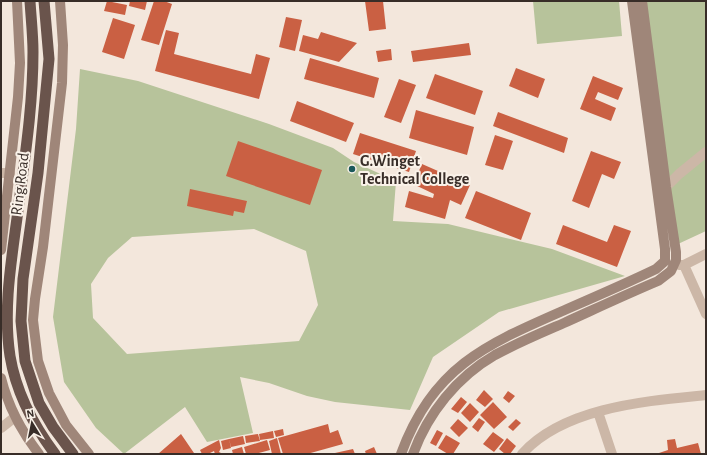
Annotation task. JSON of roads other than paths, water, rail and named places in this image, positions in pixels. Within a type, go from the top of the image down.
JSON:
[{"type":"highway","name":"Ring Road","points":[[30,1],[33,51],[31,102],[11,260],[7,325],[11,358],[22,396],[32,418],[55,454]]},
{"type":"highway","name":"Ring Road","points":[[44,1],[49,59],[38,172],[23,279],[21,321],[25,361],[36,397],[53,427],[73,454]]},
{"type":"main road","points":[[1,250],[5,173],[18,97],[20,63],[17,1]]},
{"type":"main road","points":[[60,1],[63,38],[62,83],[33,320],[38,361],[49,392],[66,424],[89,454]]},
{"type":"main road","points":[[401,454],[410,431],[426,404],[442,383],[462,364],[485,348],[510,334],[656,270],[665,261],[665,249],[632,1]]},
{"type":"main road","points":[[413,454],[422,432],[435,410],[456,385],[482,364],[514,345],[658,281],[679,265],[676,260],[642,1]]},
{"type":"main road","points":[[1,378],[5,404],[39,454]]},
{"type":"street","points":[[666,186],[706,152]]},
{"type":"street","points":[[706,254],[679,265],[706,314]]},
{"type":"street","points":[[522,454],[535,441],[563,424],[598,412],[648,402],[706,395]]},
{"type":"street","points":[[598,412],[612,454]]},
{"type":"street","points":[[1,428],[15,417]]},
{"type":"place","name":"G.Winget Technical College","points":[[352,169]]}]
